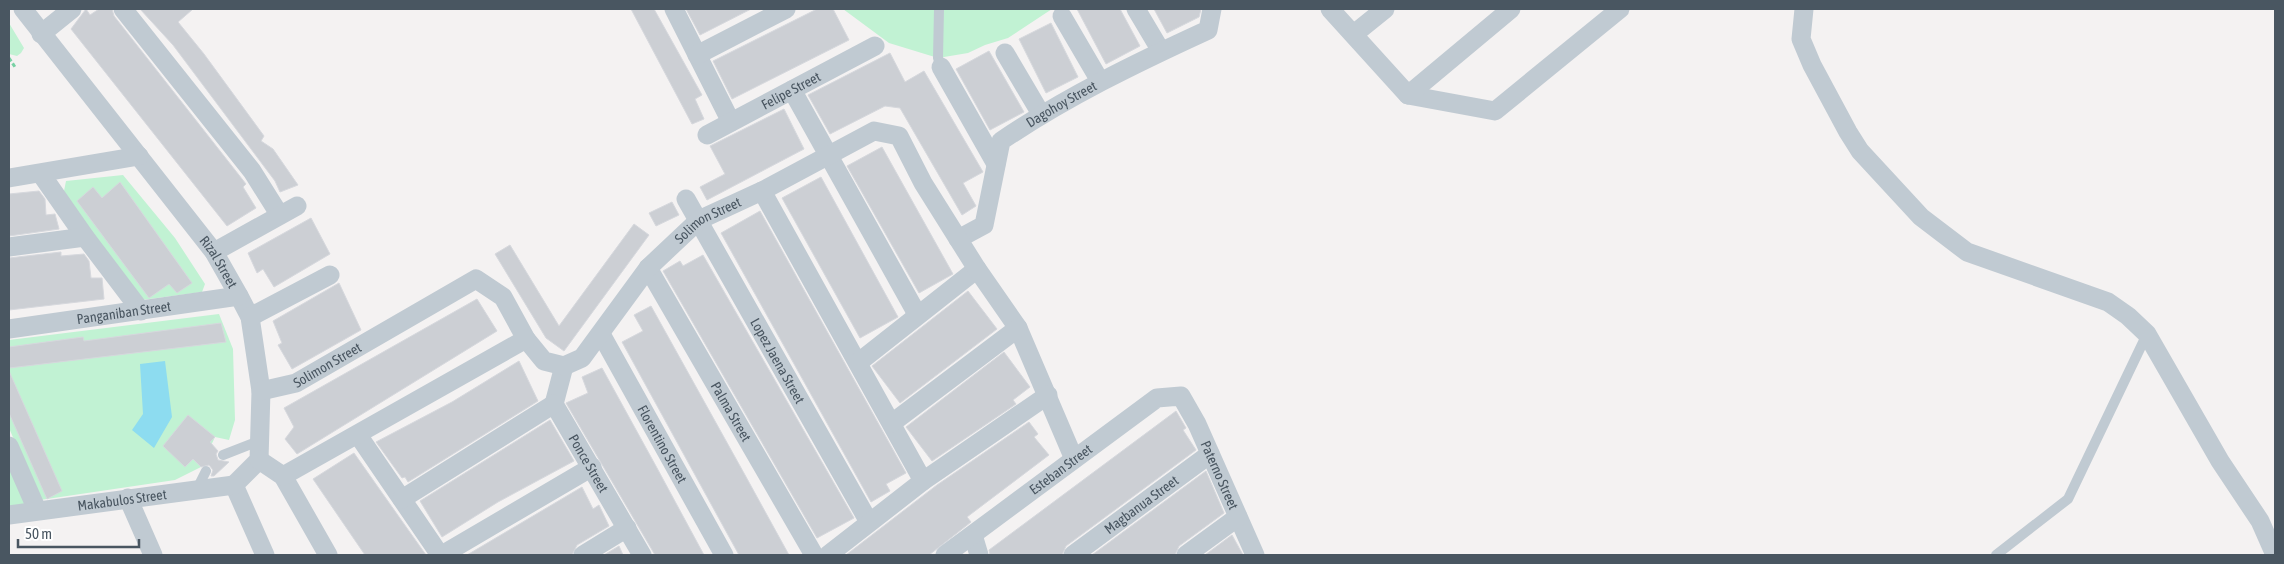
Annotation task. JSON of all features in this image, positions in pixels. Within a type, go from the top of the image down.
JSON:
[{"type":"street","name":"Rizal Street","points":[[23,9],[214,252],[240,296],[250,317],[261,391],[259,460]]},
{"type":"street","points":[[41,34],[72,9]]},
{"type":"street","points":[[123,9],[252,170],[279,214]]},
{"type":"street","points":[[674,9],[731,122]]},
{"type":"street","points":[[697,55],[786,9]]},
{"type":"street","points":[[1136,9],[1161,51]]},
{"type":"street","name":"Dagohoy Street","points":[[958,239],[984,225],[1000,141],[1041,114],[1100,81],[1208,30],[1212,9]]},
{"type":"street","points":[[1330,9],[1408,95],[1495,111],[1620,9]]},
{"type":"street","points":[[1354,34],[1385,9]]},
{"type":"street","points":[[1408,95],[1511,9]]},
{"type":"street","points":[[1804,9],[1801,39],[1812,65],[1860,151],[1921,217],[1967,252],[2108,302],[2128,316],[2147,334],[2220,461],[2260,521],[2275,555]]},
{"type":"street","points":[[1062,16],[1100,81]]},
{"type":"street","name":"Felipe Street","points":[[707,135],[875,46]]},
{"type":"street","points":[[1005,53],[1041,114]]},
{"type":"street","points":[[941,67],[996,164]]},
{"type":"street","points":[[792,90],[827,156],[917,314]]},
{"type":"street","name":"Solimon Street","points":[[261,391],[296,383],[476,279],[503,297],[526,339],[544,361],[564,366],[582,358],[648,268],[699,220],[762,190],[874,131],[899,136],[923,183],[977,269],[1018,328],[1074,459]]},
{"type":"street","points":[[9,178],[139,156]]},
{"type":"street","points":[[41,174],[85,237],[141,311]]},
{"type":"street","points":[[762,190],[923,480]]},
{"type":"street","name":"Lopez Jaena Street","points":[[686,199],[869,522]]},
{"type":"street","points":[[214,252],[279,214],[297,206]]},
{"type":"street","points":[[9,247],[85,237]]},
{"type":"street","name":"Palma Street","points":[[648,268],[814,555]]},
{"type":"street","points":[[858,362],[977,269]]},
{"type":"street","points":[[250,317],[330,275]]},
{"type":"street","name":"Panganiban Street","points":[[9,329],[240,296]]},
{"type":"street","points":[[892,423],[1018,328]]},
{"type":"street","name":"Florentino Street","points":[[601,334],[724,555]]},
{"type":"street","points":[[283,476],[526,339]]},
{"type":"street","points":[[402,499],[554,404],[564,366]]},
{"type":"street","points":[[828,555],[923,480],[1048,396]]},
{"type":"street","name":"Esteban Street","points":[[944,555],[1157,398],[1180,396]]},
{"type":"street","name":"Paterno Street","points":[[1180,396],[1197,424],[1254,555]]},
{"type":"street","name":"Ponce Street","points":[[554,404],[642,555]]},
{"type":"street","points":[[358,434],[441,555],[592,467]]},
{"type":"street","points":[[9,446],[37,510]]},
{"type":"street","name":"Magbanua Street","points":[[1073,555],[1210,454]]},
{"type":"street","points":[[265,555],[234,485],[259,460],[283,476],[328,555]]},
{"type":"street","name":"Makabulos Street","points":[[9,515],[234,485]]},
{"type":"street","points":[[128,498],[152,555]]},
{"type":"street","points":[[1186,555],[1238,517]]},
{"type":"street","points":[[583,555],[627,528]]},
{"type":"street","points":[[972,535],[979,555]]},
{"type":"lane","points":[[939,9],[938,58],[941,67]]},
{"type":"lane","points":[[1996,555],[2068,499],[2147,334]]},
{"type":"lane","points":[[223,456],[259,441]]},
{"type":"lane","points":[[197,490],[206,471]]},
{"type":"path","points":[[9,58],[15,66]]},
{"type":"green space","points":[[843,9],[1052,9],[1008,38],[985,45],[968,53],[938,58],[889,43]]},
{"type":"green space","points":[[9,23],[24,48],[17,56],[9,54]]},
{"type":"green space","points":[[123,175],[175,238],[205,284],[202,292],[142,300],[63,196],[66,181]]},
{"type":"green space","points":[[219,314],[233,349],[235,420],[229,440],[215,437],[201,467],[175,480],[40,500],[9,428],[9,340]]},
{"type":"green space","points":[[9,446],[37,510],[9,515]]},
{"type":"water","points":[[165,361],[172,417],[154,448],[132,430],[143,414],[140,364]]},
{"type":"building","points":[[86,9],[90,15],[99,9],[112,9],[114,16],[246,184],[243,187],[256,208],[227,226],[71,29]]},
{"type":"building","points":[[140,9],[193,9],[178,22],[264,136],[261,141],[273,149],[298,185],[280,192],[275,181],[173,45]]},
{"type":"building","points":[[631,9],[654,9],[702,95],[695,99],[704,119],[692,124]]},
{"type":"building","points":[[686,9],[751,9],[700,35]]},
{"type":"building","points":[[817,9],[833,9],[849,40],[732,99],[713,61]]},
{"type":"building","points":[[1077,9],[1120,9],[1140,46],[1106,64]]},
{"type":"building","points":[[1154,9],[1201,9],[1199,17],[1167,33]]},
{"type":"building","points":[[1051,23],[1078,77],[1046,93],[1019,39]]},
{"type":"building","points":[[989,51],[1024,112],[990,130],[956,69]]},
{"type":"building","points":[[890,53],[905,82],[924,71],[983,172],[963,183],[976,206],[962,215],[900,108],[885,106],[830,134],[808,95]]},
{"type":"building","points":[[784,109],[804,149],[707,200],[700,187],[725,174],[710,146]]},
{"type":"building","points":[[882,147],[953,274],[919,293],[847,166]]},
{"type":"building","points":[[821,177],[898,317],[860,338],[782,198]]},
{"type":"building","points":[[120,182],[192,283],[177,293],[169,284],[149,298],[77,201],[93,187],[102,198]]},
{"type":"building","points":[[39,191],[45,199],[46,215],[55,214],[59,229],[9,236],[9,194]]},
{"type":"building","points":[[672,202],[679,215],[656,226],[649,213]]},
{"type":"building","points":[[760,211],[906,473],[886,484],[890,491],[871,502],[721,233]]},
{"type":"building","points":[[311,218],[330,254],[274,287],[263,269],[257,273],[248,253]]},
{"type":"building","points":[[634,224],[649,235],[564,351],[546,338],[495,254],[510,245],[559,326]]},
{"type":"building","points":[[61,252],[61,256],[84,254],[89,261],[91,278],[102,278],[104,299],[9,310],[9,258]]},
{"type":"building","points":[[703,255],[854,518],[817,538],[663,271],[680,261],[683,266]]},
{"type":"building","points":[[339,283],[361,330],[292,369],[278,345],[282,343],[273,321]]},
{"type":"building","points":[[968,291],[997,329],[900,403],[872,366]]},
{"type":"building","points":[[477,299],[497,331],[297,454],[285,439],[294,427],[284,408]]},
{"type":"building","points":[[651,306],[789,555],[739,555],[622,342],[643,331],[634,315]]},
{"type":"building","points":[[221,323],[226,342],[9,368],[9,347],[83,337],[84,341]]},
{"type":"building","points":[[1004,352],[1030,387],[1013,400],[1016,404],[932,461],[906,427]]},
{"type":"building","points":[[519,361],[538,401],[408,482],[405,477],[402,478],[376,442],[452,402]]},
{"type":"building","points":[[602,368],[704,555],[655,555],[566,403],[588,393],[582,377]]},
{"type":"building","points":[[9,371],[62,491],[47,499],[9,413]]},
{"type":"building","points":[[1176,411],[1186,428],[1183,430],[1196,450],[1066,546],[1062,555],[990,555],[989,550]]},
{"type":"building","points":[[188,415],[215,437],[210,442],[218,451],[216,454],[218,460],[229,462],[214,476],[211,476],[213,470],[209,465],[201,467],[193,459],[185,467],[163,446]]},
{"type":"building","points":[[550,420],[574,461],[498,502],[442,537],[420,501]]},
{"type":"building","points":[[1029,422],[1038,434],[1034,437],[1049,455],[967,517],[971,522],[929,555],[846,555],[937,485]]},
{"type":"building","points":[[354,453],[426,555],[365,555],[313,479]]},
{"type":"building","points":[[1206,471],[1224,513],[1179,546],[1175,555],[1092,555]]},
{"type":"building","points":[[582,487],[593,509],[599,505],[609,526],[577,545],[572,555],[467,555]]},
{"type":"building","points":[[1232,535],[1243,555],[1205,555]]},
{"type":"building","points":[[619,546],[623,555],[604,555]]}]
